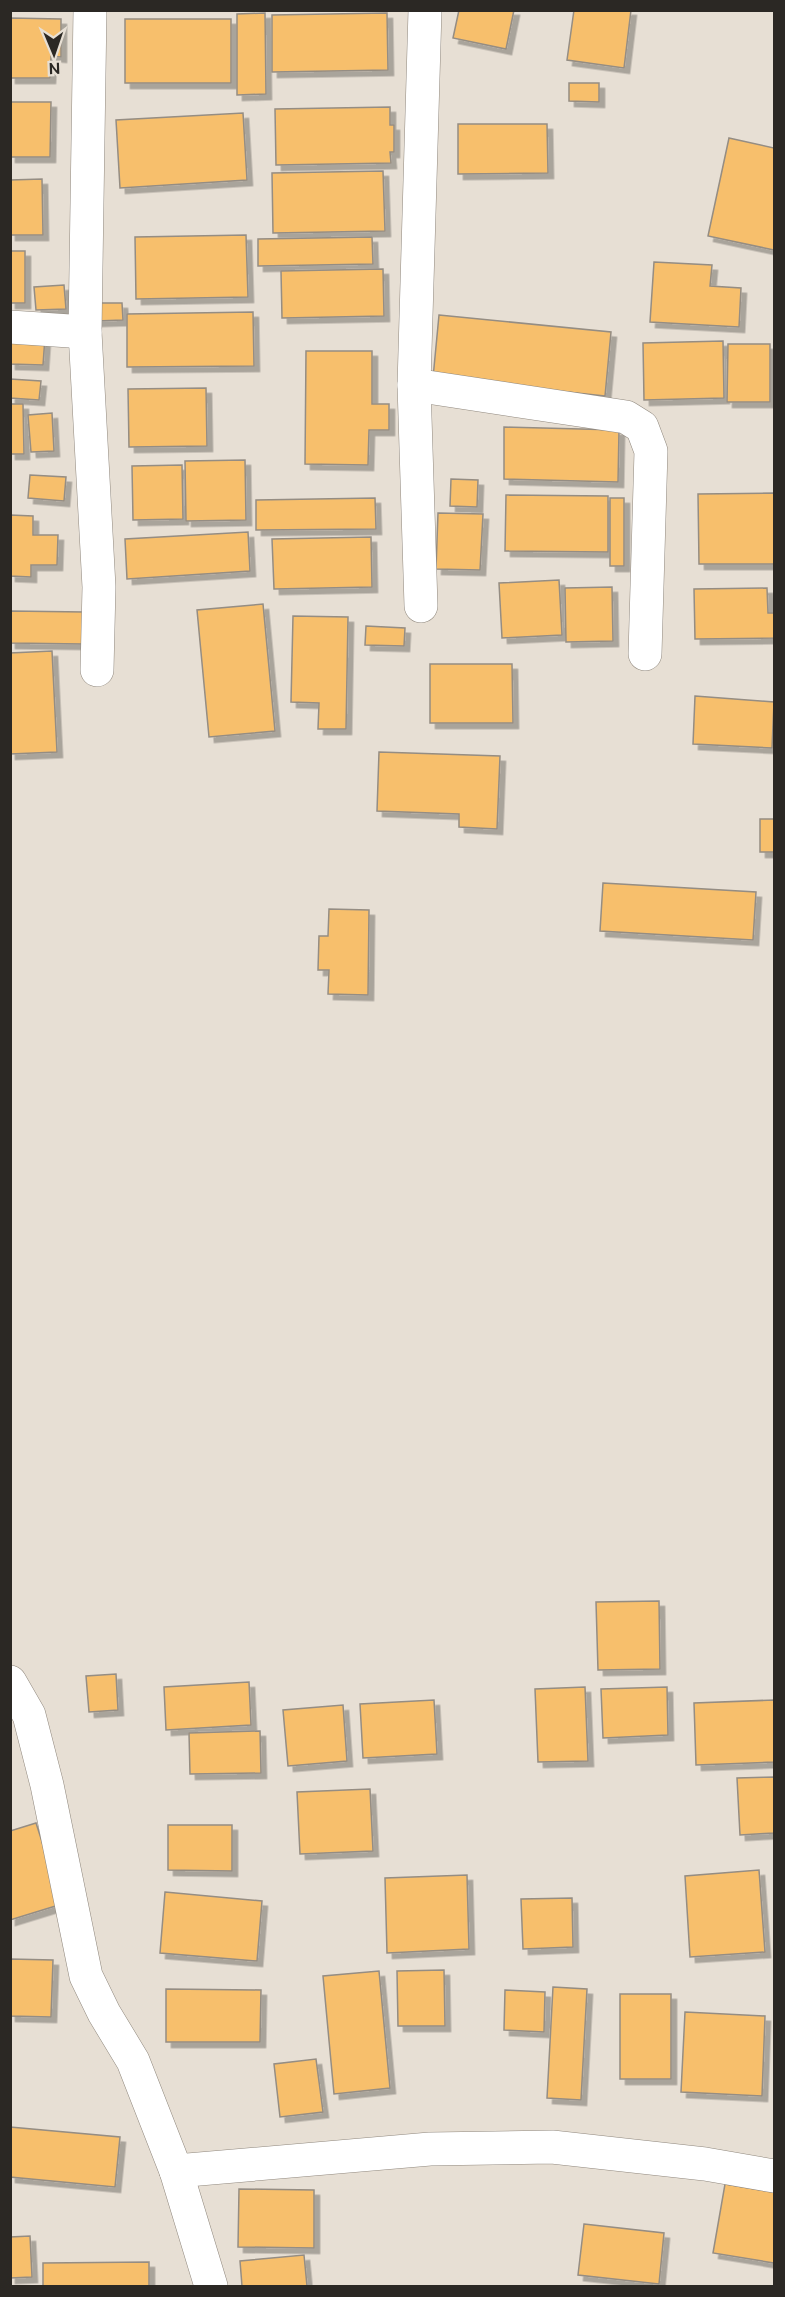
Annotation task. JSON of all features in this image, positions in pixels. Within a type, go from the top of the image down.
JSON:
[{"type":"street","points":[[90,10],[85,332],[99,588],[97,670]]},
{"type":"street","points":[[422,606],[414,385],[425,10]]},
{"type":"street","points":[[10,327],[85,332]]},
{"type":"street","points":[[414,385],[626,417],[642,427],[651,451],[645,654]]},
{"type":"street","points":[[10,1682],[29,1715],[35,1738],[47,1785],[86,1976],[104,2013],[133,2061],[176,2171],[211,2286]]},
{"type":"street","points":[[176,2171],[430,2149],[552,2147],[705,2164],[774,2176]]},
{"type":"building","points":[[459,10],[514,10],[506,49],[453,38]]},
{"type":"building","points":[[574,10],[631,10],[624,68],[567,60]]},
{"type":"building","points":[[265,13],[266,94],[237,95],[237,14]]},
{"type":"building","points":[[387,13],[388,70],[272,72],[272,15]]},
{"type":"building","points":[[10,18],[61,19],[61,57],[51,56],[50,78],[10,78]]},
{"type":"building","points":[[125,19],[231,19],[231,83],[125,83]]},
{"type":"building","points":[[569,83],[599,83],[599,102],[569,101]]},
{"type":"building","points":[[10,102],[51,102],[50,157],[10,157]]},
{"type":"building","points":[[390,107],[390,125],[394,125],[394,152],[390,152],[391,163],[276,165],[275,109]]},
{"type":"building","points":[[243,113],[247,180],[120,188],[116,120]]},
{"type":"building","points":[[458,124],[547,124],[548,173],[458,174]]},
{"type":"building","points":[[729,138],[774,148],[774,250],[708,236]]},
{"type":"building","points":[[383,171],[385,231],[273,233],[272,173]]},
{"type":"building","points":[[42,179],[43,235],[10,235],[10,180]]},
{"type":"building","points":[[246,235],[248,297],[136,299],[135,237]]},
{"type":"building","points":[[372,237],[373,264],[258,266],[258,239]]},
{"type":"building","points":[[10,251],[25,251],[25,303],[10,303]]},
{"type":"building","points":[[654,262],[712,265],[710,286],[741,288],[739,327],[650,322]]},
{"type":"building","points":[[383,269],[384,316],[282,318],[281,271]]},
{"type":"building","points":[[64,285],[66,309],[36,310],[34,287]]},
{"type":"building","points":[[96,303],[122,303],[123,320],[96,321]]},
{"type":"building","points":[[253,312],[254,366],[127,367],[127,314]]},
{"type":"building","points":[[439,315],[611,332],[605,396],[433,378]]},
{"type":"building","points":[[10,335],[45,337],[43,365],[10,364]]},
{"type":"building","points":[[723,341],[724,398],[644,400],[643,343]]},
{"type":"building","points":[[728,344],[770,344],[770,402],[727,402]]},
{"type":"building","points":[[306,351],[372,351],[372,404],[389,404],[389,430],[369,430],[368,465],[305,464]]},
{"type":"building","points":[[10,379],[41,381],[39,400],[10,398]]},
{"type":"building","points":[[206,388],[207,446],[129,447],[128,389]]},
{"type":"building","points":[[10,404],[23,404],[24,454],[10,454]]},
{"type":"building","points":[[52,413],[54,451],[31,452],[28,415]]},
{"type":"building","points":[[504,427],[619,430],[618,482],[504,479]]},
{"type":"building","points":[[245,460],[246,520],[186,521],[185,461]]},
{"type":"building","points":[[182,465],[183,519],[133,520],[132,466]]},
{"type":"building","points":[[30,475],[66,477],[64,501],[28,498]]},
{"type":"building","points":[[451,479],[478,480],[477,507],[450,506]]},
{"type":"building","points":[[774,493],[774,564],[699,564],[698,494]]},
{"type":"building","points":[[506,495],[608,496],[608,552],[505,551]]},
{"type":"building","points":[[375,498],[376,529],[256,530],[256,500]]},
{"type":"building","points":[[610,498],[624,498],[624,566],[610,566]]},
{"type":"building","points":[[438,513],[483,514],[480,570],[436,569]]},
{"type":"building","points":[[10,515],[33,516],[33,535],[58,535],[57,565],[31,565],[31,577],[10,576]]},
{"type":"building","points":[[248,532],[250,571],[127,579],[125,539]]},
{"type":"building","points":[[371,537],[372,587],[274,589],[272,539]]},
{"type":"building","points":[[559,580],[562,635],[502,638],[499,583]]},
{"type":"building","points":[[612,587],[613,641],[566,642],[565,588]]},
{"type":"building","points":[[767,588],[768,613],[774,613],[774,638],[695,639],[694,589]]},
{"type":"building","points":[[263,604],[275,731],[209,737],[197,610]]},
{"type":"building","points":[[10,611],[84,612],[83,644],[10,643]]},
{"type":"building","points":[[293,616],[348,617],[346,729],[318,729],[319,703],[291,702]]},
{"type":"building","points":[[366,626],[405,628],[404,646],[365,645]]},
{"type":"building","points":[[52,651],[57,752],[10,754],[10,653]]},
{"type":"building","points":[[430,664],[512,664],[513,723],[430,723]]},
{"type":"building","points":[[695,696],[774,702],[772,748],[693,744]]},
{"type":"building","points":[[379,752],[500,756],[497,829],[459,827],[459,814],[377,811]]},
{"type":"building","points":[[760,819],[774,819],[774,852],[760,852]]},
{"type":"building","points":[[603,883],[756,892],[753,940],[600,931]]},
{"type":"building","points":[[329,909],[369,910],[368,995],[328,994],[329,970],[318,970],[319,936],[328,936]]},
{"type":"building","points":[[659,1601],[660,1669],[598,1670],[596,1602]]},
{"type":"building","points":[[116,1674],[118,1710],[89,1712],[86,1676]]},
{"type":"building","points":[[249,1682],[251,1725],[166,1730],[164,1687]]},
{"type":"building","points":[[585,1687],[588,1761],[538,1762],[535,1689]]},
{"type":"building","points":[[667,1687],[668,1735],[603,1738],[601,1689]]},
{"type":"building","points":[[434,1700],[437,1754],[363,1758],[360,1704]]},
{"type":"building","points":[[774,1700],[774,1762],[696,1765],[694,1703]]},
{"type":"building","points":[[343,1705],[347,1761],[288,1766],[283,1710]]},
{"type":"building","points":[[260,1731],[261,1773],[190,1774],[189,1733]]},
{"type":"building","points":[[774,1777],[774,1833],[740,1835],[737,1778]]},
{"type":"building","points":[[370,1789],[373,1851],[300,1854],[297,1792]]},
{"type":"building","points":[[36,1823],[62,1904],[10,1920],[10,1831]]},
{"type":"building","points":[[168,1825],[232,1825],[232,1871],[168,1870]]},
{"type":"building","points":[[759,1870],[765,1952],[690,1957],[685,1876]]},
{"type":"building","points":[[467,1875],[469,1949],[387,1953],[385,1878]]},
{"type":"building","points":[[165,1892],[262,1901],[257,1961],[160,1953]]},
{"type":"building","points":[[572,1898],[573,1947],[523,1949],[521,1899]]},
{"type":"building","points":[[10,1959],[53,1960],[51,2017],[10,2016]]},
{"type":"building","points":[[444,1970],[445,2026],[398,2026],[397,1971]]},
{"type":"building","points":[[379,1971],[390,2088],[334,2094],[323,1976]]},
{"type":"building","points":[[553,1987],[587,1989],[581,2100],[547,2098]]},
{"type":"building","points":[[166,1989],[261,1990],[260,2042],[166,2042]]},
{"type":"building","points":[[505,1990],[545,1992],[544,2032],[504,2030]]},
{"type":"building","points":[[620,1994],[671,1994],[671,2079],[620,2079]]},
{"type":"building","points":[[685,2012],[765,2016],[762,2096],[681,2092]]},
{"type":"building","points":[[316,2059],[323,2112],[280,2117],[274,2064]]},
{"type":"building","points":[[10,2127],[120,2137],[115,2187],[10,2177]]},
{"type":"building","points":[[725,2184],[774,2192],[774,2263],[713,2253]]},
{"type":"building","points":[[239,2189],[314,2190],[314,2248],[238,2247]]},
{"type":"building","points":[[584,2224],[664,2233],[659,2284],[578,2275]]},
{"type":"building","points":[[30,2236],[32,2277],[10,2278],[10,2237]]},
{"type":"building","points":[[304,2255],[307,2286],[242,2286],[240,2261]]},
{"type":"building","points":[[149,2262],[149,2286],[43,2286],[43,2263]]}]
